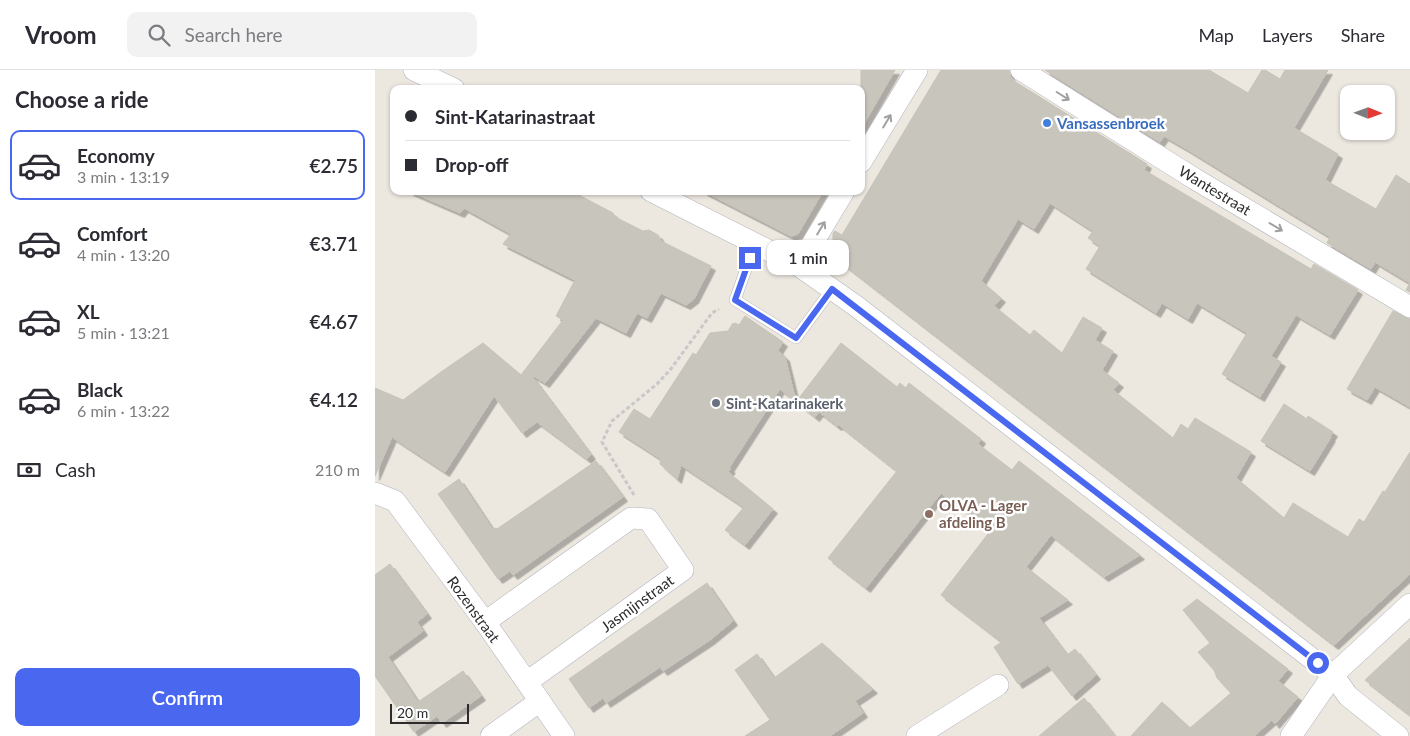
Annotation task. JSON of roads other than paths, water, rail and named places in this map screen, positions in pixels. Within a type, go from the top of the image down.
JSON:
[{"type":"street","points":[[414,70],[446,85]]},
{"type":"street","points":[[865,155],[917,70]]},
{"type":"street","name":"Wantestraat","points":[[1021,70],[1195,179],[1410,307]]},
{"type":"street","points":[[659,195],[799,266],[832,289],[1333,675],[1348,696],[1397,736]]},
{"type":"street","points":[[799,266],[842,195]]},
{"type":"street","name":"Rozenstraat","points":[[375,493],[395,501],[485,622],[564,736]]},
{"type":"street","name":"Jasmijnstraat","points":[[485,622],[631,518],[648,519],[683,570],[527,682]]},
{"type":"street","points":[[1291,736],[1333,675],[1410,604]]},
{"type":"street","points":[[917,736],[998,685]]},
{"type":"street","points":[[491,736],[540,701]]},
{"type":"lane","points":[[755,244],[735,300],[796,338],[832,289]]},
{"type":"place","name":"Vansassenbroek","points":[[1047,123]]},
{"type":"place","name":"Sint-Katarinakerk","points":[[716,403]]},
{"type":"place","name":"OLVA - Lager afdeling B","points":[[929,514]]}]
